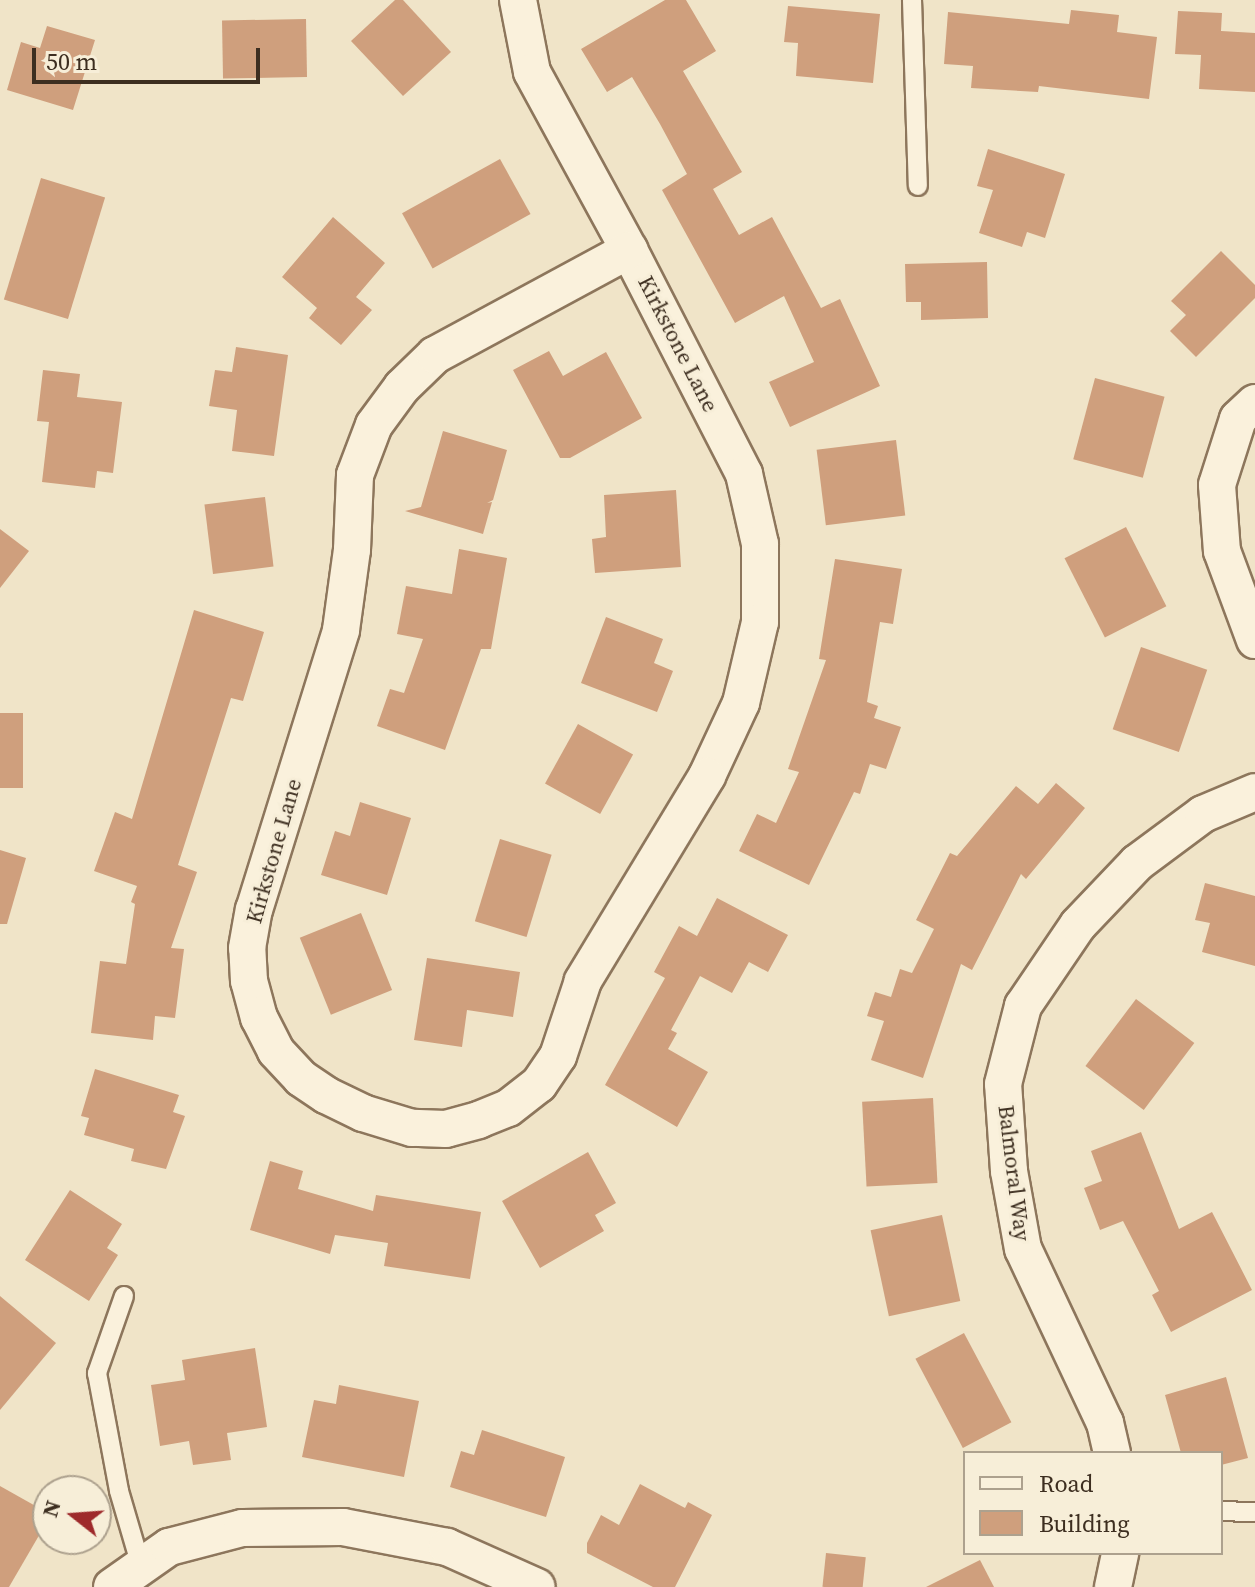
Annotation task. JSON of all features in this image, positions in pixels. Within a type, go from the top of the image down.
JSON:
[{"type":"street","name":"Kirkstone Lane","points":[[518,0],[532,72],[629,250],[744,474],[760,544],[760,622],[741,703],[707,776],[583,981],[558,1056],[539,1084],[508,1108],[479,1120],[446,1129],[412,1128],[363,1113],[326,1095],[301,1078],[276,1051],[259,1018],[249,981],[247,948],[254,910],[341,630],[352,550],[355,475],[374,425],[402,387],[435,355],[629,250]]},
{"type":"street","points":[[1255,403],[1238,419],[1217,485],[1222,551],[1255,640]]},
{"type":"street","name":"Balmoral Way","points":[[1112,1451],[1105,1423],[1023,1249],[1009,1171],[1003,1084],[1023,1006],[1078,925],[1137,863],[1203,814],[1255,792]]},
{"type":"street","points":[[112,1587],[169,1547],[242,1528],[343,1527],[447,1547],[537,1587]]},
{"type":"street","points":[[1113,1587],[1120,1555]]},
{"type":"lane","points":[[912,0],[918,186]]},
{"type":"lane","points":[[124,1296],[97,1373],[119,1491],[141,1566]]},
{"type":"lane","points":[[1223,1511],[1255,1512]]},
{"type":"building","points":[[395,0],[403,0],[451,52],[403,96],[351,41]]},
{"type":"building","points":[[665,0],[686,0],[716,51],[683,71],[742,172],[713,189],[739,235],[772,217],[821,308],[840,299],[880,386],[790,427],[769,382],[814,362],[784,296],[735,323],[662,190],[687,174],[660,124],[632,77],[607,92],[581,49]]},
{"type":"building","points":[[788,6],[880,14],[873,83],[796,76],[798,43],[784,42]]},
{"type":"building","points":[[1071,10],[1119,15],[1117,32],[1157,37],[1149,99],[1039,86],[1038,92],[971,88],[973,66],[944,64],[948,12],[1069,24]]},
{"type":"building","points":[[1178,11],[1222,13],[1221,31],[1255,33],[1255,92],[1199,89],[1201,55],[1175,54]]},
{"type":"building","points":[[306,19],[307,77],[223,78],[222,20]]},
{"type":"building","points":[[47,26],[95,40],[73,110],[7,90],[21,42],[40,48]]},
{"type":"building","points":[[988,149],[1065,174],[1045,238],[1027,232],[1022,247],[979,233],[993,190],[977,186]]},
{"type":"building","points":[[500,159],[531,214],[433,268],[402,213]]},
{"type":"building","points":[[41,178],[105,198],[68,319],[4,299]]},
{"type":"building","points":[[333,217],[385,263],[356,297],[372,310],[341,345],[309,318],[317,308],[282,277]]},
{"type":"building","points":[[1221,251],[1255,285],[1255,298],[1196,357],[1170,331],[1186,315],[1171,301]]},
{"type":"building","points":[[987,262],[988,318],[921,320],[921,302],[906,302],[905,264]]},
{"type":"building","points":[[236,347],[288,355],[274,456],[232,451],[237,410],[209,406],[215,370],[232,372]]},
{"type":"building","points":[[549,351],[563,376],[606,352],[642,418],[570,458],[560,458],[513,370]]},
{"type":"building","points":[[43,370],[80,374],[77,397],[122,402],[113,473],[97,471],[95,488],[42,482],[49,422],[37,421]]},
{"type":"building","points":[[1095,378],[1165,397],[1143,478],[1073,459]]},
{"type":"building","points":[[443,431],[507,450],[493,500],[487,503],[492,502],[483,534],[405,511],[421,507]]},
{"type":"building","points":[[896,440],[905,515],[826,525],[817,450]]},
{"type":"building","points":[[676,490],[681,567],[595,573],[592,539],[606,537],[604,495]]},
{"type":"building","points":[[265,497],[274,566],[213,574],[204,504]]},
{"type":"building","points":[[1126,527],[1166,606],[1105,638],[1065,558]]},
{"type":"building","points":[[0,529],[29,551],[0,588]]},
{"type":"building","points":[[459,549],[507,558],[491,649],[481,649],[445,750],[377,726],[390,689],[404,693],[423,639],[397,634],[406,586],[452,594]]},
{"type":"building","points":[[835,559],[902,569],[893,624],[880,622],[867,702],[878,706],[874,718],[901,727],[886,769],[870,764],[860,794],[854,792],[809,885],[739,851],[757,814],[776,823],[799,772],[788,769],[826,660],[819,659]]},
{"type":"building","points":[[194,610],[264,632],[243,701],[231,698],[178,865],[197,872],[171,948],[184,949],[175,1018],[155,1016],[153,1040],[91,1033],[100,961],[126,964],[135,904],[131,902],[137,886],[94,871],[115,812],[132,819]]},
{"type":"building","points":[[606,617],[663,639],[654,663],[673,671],[657,712],[581,683]]},
{"type":"building","points":[[1141,647],[1207,670],[1179,752],[1113,729]]},
{"type":"building","points":[[0,713],[23,713],[23,788],[0,788]]},
{"type":"building","points":[[578,724],[633,755],[600,814],[545,783]]},
{"type":"building","points":[[1056,783],[1085,808],[1026,879],[1021,874],[972,970],[961,964],[923,1078],[871,1060],[884,1021],[867,1016],[875,992],[891,997],[900,969],[912,973],[934,929],[916,920],[950,853],[957,856],[1016,786],[1038,804]]},
{"type":"building","points":[[360,802],[411,818],[387,895],[321,875],[335,831],[350,836]]},
{"type":"building","points":[[500,839],[552,855],[526,937],[475,921]]},
{"type":"building","points":[[0,850],[26,858],[7,924],[0,924]]},
{"type":"building","points":[[1205,883],[1255,896],[1255,966],[1202,952],[1210,923],[1195,920]]},
{"type":"building","points":[[717,898],[788,935],[768,972],[749,962],[732,993],[700,976],[671,1030],[677,1033],[668,1049],[708,1072],[677,1127],[605,1085],[665,978],[654,972],[679,926],[697,936]]},
{"type":"building","points":[[361,913],[392,990],[331,1015],[300,938]]},
{"type":"building","points":[[427,958],[520,972],[513,1017],[467,1010],[462,1047],[414,1040]]},
{"type":"building","points":[[1136,999],[1194,1043],[1144,1110],[1085,1066]]},
{"type":"building","points":[[95,1069],[179,1095],[173,1112],[185,1116],[166,1169],[131,1161],[134,1149],[84,1135],[89,1118],[81,1116]]},
{"type":"building","points":[[933,1098],[937,1183],[867,1187],[862,1102]]},
{"type":"building","points":[[1141,1132],[1179,1229],[1212,1212],[1252,1290],[1171,1332],[1152,1295],[1159,1291],[1123,1221],[1100,1230],[1084,1188],[1102,1181],[1091,1151]]},
{"type":"building","points":[[588,1152],[616,1203],[595,1215],[604,1231],[540,1268],[502,1201]]},
{"type":"building","points":[[270,1161],[303,1171],[298,1189],[373,1211],[376,1195],[481,1212],[470,1279],[384,1266],[388,1243],[335,1235],[330,1254],[250,1230]]},
{"type":"building","points":[[70,1190],[122,1224],[107,1248],[118,1255],[89,1301],[25,1260]]},
{"type":"building","points":[[942,1215],[960,1301],[889,1316],[871,1230]]},
{"type":"building","points":[[0,1296],[56,1343],[0,1410]]},
{"type":"building","points":[[964,1333],[1011,1422],[963,1448],[915,1359]]},
{"type":"building","points":[[255,1348],[267,1427],[227,1433],[231,1460],[193,1465],[189,1441],[160,1446],[151,1385],[185,1380],[182,1360]]},
{"type":"building","points":[[1226,1377],[1248,1458],[1223,1464],[1223,1451],[1180,1451],[1165,1395]]},
{"type":"building","points":[[339,1385],[419,1401],[404,1477],[302,1457],[314,1400],[336,1404]]},
{"type":"building","points":[[482,1430],[565,1457],[546,1517],[450,1487],[461,1451],[474,1455]]},
{"type":"building","points":[[640,1484],[685,1508],[688,1502],[712,1515],[675,1587],[653,1587],[587,1553],[587,1543],[601,1515],[619,1525]]},
{"type":"building","points":[[0,1486],[32,1504],[32,1547],[9,1587],[0,1587]]},
{"type":"building","points":[[826,1553],[866,1557],[863,1587],[822,1587]]},
{"type":"building","points":[[980,1560],[994,1587],[926,1587]]}]
